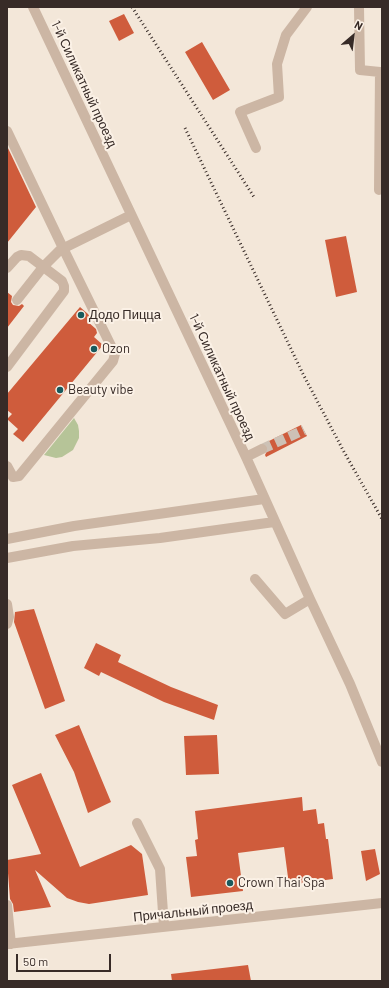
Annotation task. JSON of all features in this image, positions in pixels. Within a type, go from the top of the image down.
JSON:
[{"type":"street","name":"1-й Силикатный проезд","points":[[33,7],[246,457],[274,522],[350,684],[382,762]]},
{"type":"street","points":[[256,148],[240,112],[279,97],[277,64],[286,35],[308,7]]},
{"type":"street","points":[[359,7],[360,70],[380,72],[379,190]]},
{"type":"street","points":[[7,131],[114,350],[115,357],[19,476],[15,477],[8,472]]},
{"type":"street","points":[[17,300],[43,267],[63,248],[131,215]]},
{"type":"street","points":[[7,268],[17,257],[21,255],[29,256],[62,281],[64,286],[64,291],[7,367]]},
{"type":"street","points":[[246,457],[262,449]]},
{"type":"street","points":[[7,538],[74,526],[264,499]]},
{"type":"street","points":[[7,558],[73,546],[160,538],[274,522]]},
{"type":"street","points":[[255,579],[285,614],[310,599]]},
{"type":"street","points":[[7,604],[9,617],[7,624]]},
{"type":"street","points":[[137,822],[160,869],[164,927]]},
{"type":"street","name":"Причальный проезд","points":[[9,944],[382,903]]},
{"type":"street","points":[[7,905],[9,944]]},
{"type":"green space","points":[[74,418],[78,425],[79,438],[73,450],[62,457],[56,458],[44,455]]},
{"type":"building","points":[[124,14],[134,33],[119,41],[109,21]]},
{"type":"building","points":[[202,42],[230,90],[213,100],[185,52]]},
{"type":"building","points":[[7,146],[36,207],[7,243]]},
{"type":"building","points":[[346,236],[357,292],[336,297],[325,240]]},
{"type":"building","points":[[7,292],[12,296],[11,302],[13,305],[19,306],[22,304],[24,306],[7,328]]},
{"type":"building","points":[[80,307],[91,319],[88,322],[96,329],[97,333],[94,337],[103,345],[23,442],[13,434],[18,429],[7,419],[12,414],[7,410],[7,394]]},
{"type":"building","points":[[301,425],[307,436],[266,457],[265,455],[268,446],[265,443]]},
{"type":"building","points":[[34,609],[65,701],[45,709],[14,622],[15,612]]},
{"type":"building","points":[[96,643],[121,655],[118,662],[171,687],[218,705],[214,720],[164,702],[101,672],[99,676],[84,668]]},
{"type":"building","points":[[79,725],[111,802],[88,813],[74,772],[55,735]]},
{"type":"building","points":[[217,735],[219,774],[186,775],[184,736]]},
{"type":"building","points":[[41,773],[80,867],[131,845],[142,854],[148,895],[89,904],[78,902],[67,898],[35,870],[51,907],[14,912],[13,904],[10,899],[7,860],[41,854],[12,785]]},
{"type":"building","points":[[302,797],[303,811],[316,809],[318,824],[324,823],[326,839],[328,839],[333,879],[289,885],[284,847],[238,853],[243,891],[191,897],[186,857],[197,856],[195,840],[198,839],[195,811]]},
{"type":"building","points":[[375,849],[380,874],[366,881],[361,851]]},
{"type":"building","points":[[248,965],[251,981],[172,981],[171,974]]},
{"type":"tunnel","points":[[262,449],[304,430]]},
{"type":"railway","points":[[132,7],[254,197]]},
{"type":"railway","points":[[185,128],[303,374],[343,450],[382,519]]},
{"type":"place","name":"Додо Пицца","points":[[81,315]]},
{"type":"place","name":"Ozon","points":[[94,349]]},
{"type":"place","name":"Beauty vibe","points":[[60,390]]},
{"type":"place","name":"Crown Thai Spa","points":[[230,883]]}]
